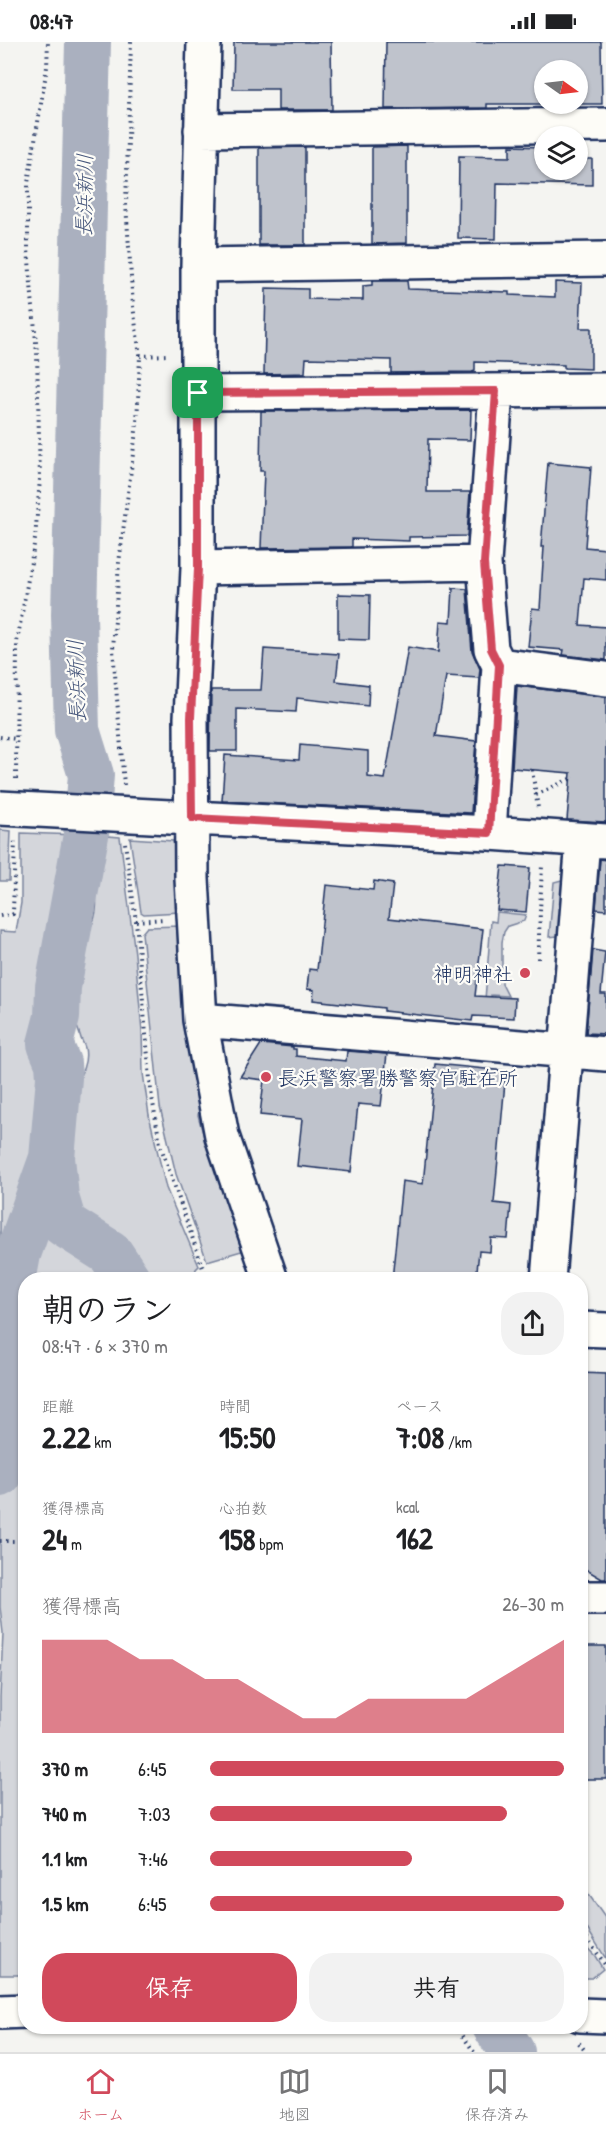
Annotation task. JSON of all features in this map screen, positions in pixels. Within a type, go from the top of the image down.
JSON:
[{"type":"main road","points":[[204,42],[198,264],[198,568],[191,718],[181,818],[192,879],[200,1020],[222,1136],[268,1272]]},
{"type":"main road","points":[[201,130],[606,125]]},
{"type":"main road","points":[[198,264],[606,259]]},
{"type":"main road","points":[[198,393],[606,390]]},
{"type":"main road","points":[[489,833],[499,665],[491,649],[484,563],[496,391]]},
{"type":"main road","points":[[198,568],[484,563]]},
{"type":"main road","points":[[499,665],[606,679]]},
{"type":"main road","points":[[10,808],[489,833],[541,824],[594,840],[567,1052],[549,1272]]},
{"type":"main road","points":[[200,1020],[606,1054]]},
{"type":"main road","points":[[588,1329],[606,1330]]},
{"type":"main road","points":[[588,1598],[606,1598]]},
{"type":"main road","points":[[0,2012],[18,2011]]},
{"type":"main road","points":[[588,2015],[606,2016]]},
{"type":"path","points":[[0,916],[13,914],[10,808],[16,738],[17,642],[35,539],[40,479],[37,354],[28,249],[28,183],[47,67],[48,42]]},
{"type":"path","points":[[124,792],[114,650],[119,563],[137,423],[140,356],[126,204],[131,42]]},
{"type":"path","points":[[0,738],[16,738]]},
{"type":"path","points":[[532,770],[541,824],[538,959]]},
{"type":"path","points":[[536,795],[574,777]]},
{"type":"path","points":[[124,839],[136,921],[151,1091],[160,1144],[204,1272]]},
{"type":"path","points":[[136,921],[149,920]]},
{"type":"path","points":[[0,1541],[18,1541]]},
{"type":"path","points":[[588,1940],[606,1966]]},
{"type":"path","points":[[462,2034],[474,2052]]},
{"type":"shaded area","points":[[0,830],[11,831],[9,881],[0,881]]},
{"type":"shaded area","points":[[21,833],[77,835],[75,858],[57,929],[56,973],[51,1011],[42,1020],[37,1040],[46,1083],[45,1150],[14,1233],[6,1263],[7,1284],[0,1313],[0,931],[16,932],[21,903]]},
{"type":"shaded area","points":[[95,835],[120,837],[135,954],[142,1031],[143,1073],[149,1115],[166,1188],[199,1266],[195,1272],[130,1272],[111,1243],[68,1223],[58,1173],[64,1149],[63,1114],[82,1072],[86,1056],[76,1023],[65,1007],[65,988],[73,934],[90,928],[96,913],[93,864]]},
{"type":"shaded area","points":[[130,838],[173,841],[178,859],[180,912],[144,914],[141,912]]},
{"type":"shaded area","points":[[569,878],[566,935],[549,937],[554,882]]},
{"type":"shaded area","points":[[497,912],[526,915],[524,921],[508,926],[504,932],[502,984],[508,996],[491,995],[491,1012],[484,1013],[491,921],[496,922]]},
{"type":"shaded area","points":[[180,926],[202,1102],[198,1115],[208,1152],[218,1157],[245,1250],[207,1261],[176,1174],[160,1107],[142,933],[147,927]]},
{"type":"shaded area","points":[[46,1181],[51,1182],[52,1203],[62,1229],[100,1250],[113,1262],[118,1272],[21,1272],[29,1234],[37,1225]]},
{"type":"shaded area","points":[[18,1297],[18,1975],[0,1975],[0,1697],[3,1633],[0,1607],[0,1490],[9,1455],[6,1425]]},
{"type":"shaded area","points":[[588,1893],[606,1919],[606,1959],[588,1930]]},
{"type":"shaded area","points":[[588,1949],[603,1969],[592,1978],[588,1978]]},
{"type":"building","points":[[234,42],[331,42],[332,110],[278,110],[278,89],[233,89]]},
{"type":"building","points":[[386,42],[601,42],[602,104],[588,104],[588,60],[534,60],[534,104],[487,104],[487,108],[385,109]]},
{"type":"building","points":[[407,146],[407,243],[372,244],[372,147]]},
{"type":"building","points":[[510,146],[534,147],[534,180],[588,180],[588,159],[592,159],[592,185],[497,183],[496,239],[458,238],[459,156],[510,157]]},
{"type":"building","points":[[305,147],[305,245],[259,245],[259,148]]},
{"type":"building","points":[[372,281],[407,281],[408,289],[509,292],[509,295],[555,297],[555,282],[582,283],[580,328],[591,328],[591,369],[564,368],[564,365],[475,362],[475,371],[472,372],[391,373],[391,360],[306,358],[305,373],[264,374],[266,288],[308,289],[308,299],[363,300],[363,286],[372,285]]},
{"type":"building","points":[[471,410],[470,440],[428,439],[427,492],[470,492],[467,536],[409,537],[409,541],[352,539],[352,547],[261,548],[264,471],[260,471],[261,411]]},
{"type":"building","points":[[548,463],[591,467],[585,547],[606,549],[606,580],[584,578],[580,625],[606,627],[606,660],[563,655],[564,650],[528,647],[532,608],[540,609],[544,547],[541,547]]},
{"type":"building","points":[[453,588],[467,589],[472,651],[480,669],[479,678],[446,676],[436,736],[476,741],[471,813],[222,801],[225,755],[299,760],[300,745],[368,751],[368,777],[385,779],[408,647],[438,652],[440,621],[451,622]]},
{"type":"building","points":[[338,594],[370,595],[369,640],[338,639]]},
{"type":"building","points":[[264,649],[339,654],[336,681],[369,685],[368,706],[297,698],[296,712],[237,709],[237,751],[210,751],[211,690],[261,690]]},
{"type":"building","points":[[517,686],[606,697],[606,822],[567,820],[571,773],[512,768]]},
{"type":"building","points":[[600,859],[606,860],[606,910],[596,909]]},
{"type":"building","points":[[502,866],[530,868],[526,912],[497,910]]},
{"type":"building","points":[[374,881],[393,884],[389,918],[483,929],[475,996],[515,998],[514,1018],[473,1016],[472,1021],[313,1000],[314,990],[307,989],[309,969],[317,970],[326,885],[373,890]]},
{"type":"building","points":[[593,950],[605,952],[601,994],[606,994],[606,1034],[586,1033]]},
{"type":"building","points":[[261,1044],[293,1047],[296,1049],[296,1056],[346,1061],[347,1051],[387,1054],[381,1106],[358,1104],[351,1172],[297,1166],[302,1119],[260,1115],[264,1080],[240,1077]]},
{"type":"building","points":[[435,1064],[506,1071],[494,1203],[511,1205],[508,1239],[491,1238],[490,1252],[479,1251],[477,1272],[393,1272],[402,1181],[423,1184]]},
{"type":"building","points":[[588,1373],[606,1374],[606,1579],[588,1571]]},
{"type":"building","points":[[588,1646],[606,1646],[606,1779],[588,1779]]},
{"type":"waterway","name":"長浜新川","points":[[88,42],[74,615],[77,730],[91,775],[86,835],[58,987],[57,1017],[50,1044],[58,1063],[59,1078],[52,1158],[56,1197],[64,1224],[110,1253],[123,1272]]},
{"type":"waterway","points":[[0,1474],[5,1452],[1,1420],[10,1297],[18,1254],[51,1161]]},
{"type":"waterway","name":"長浜新川","points":[[500,2034],[512,2052]]},
{"type":"place","name":"神明神社","points":[[525,973]]},
{"type":"place","name":"長浜警察署勝警察官駐在所","points":[[266,1077]]},
{"type":"route","points":[[496,391],[484,563],[491,649],[499,665],[489,833],[192,818],[191,718],[198,568],[198,393],[496,391]]}]
